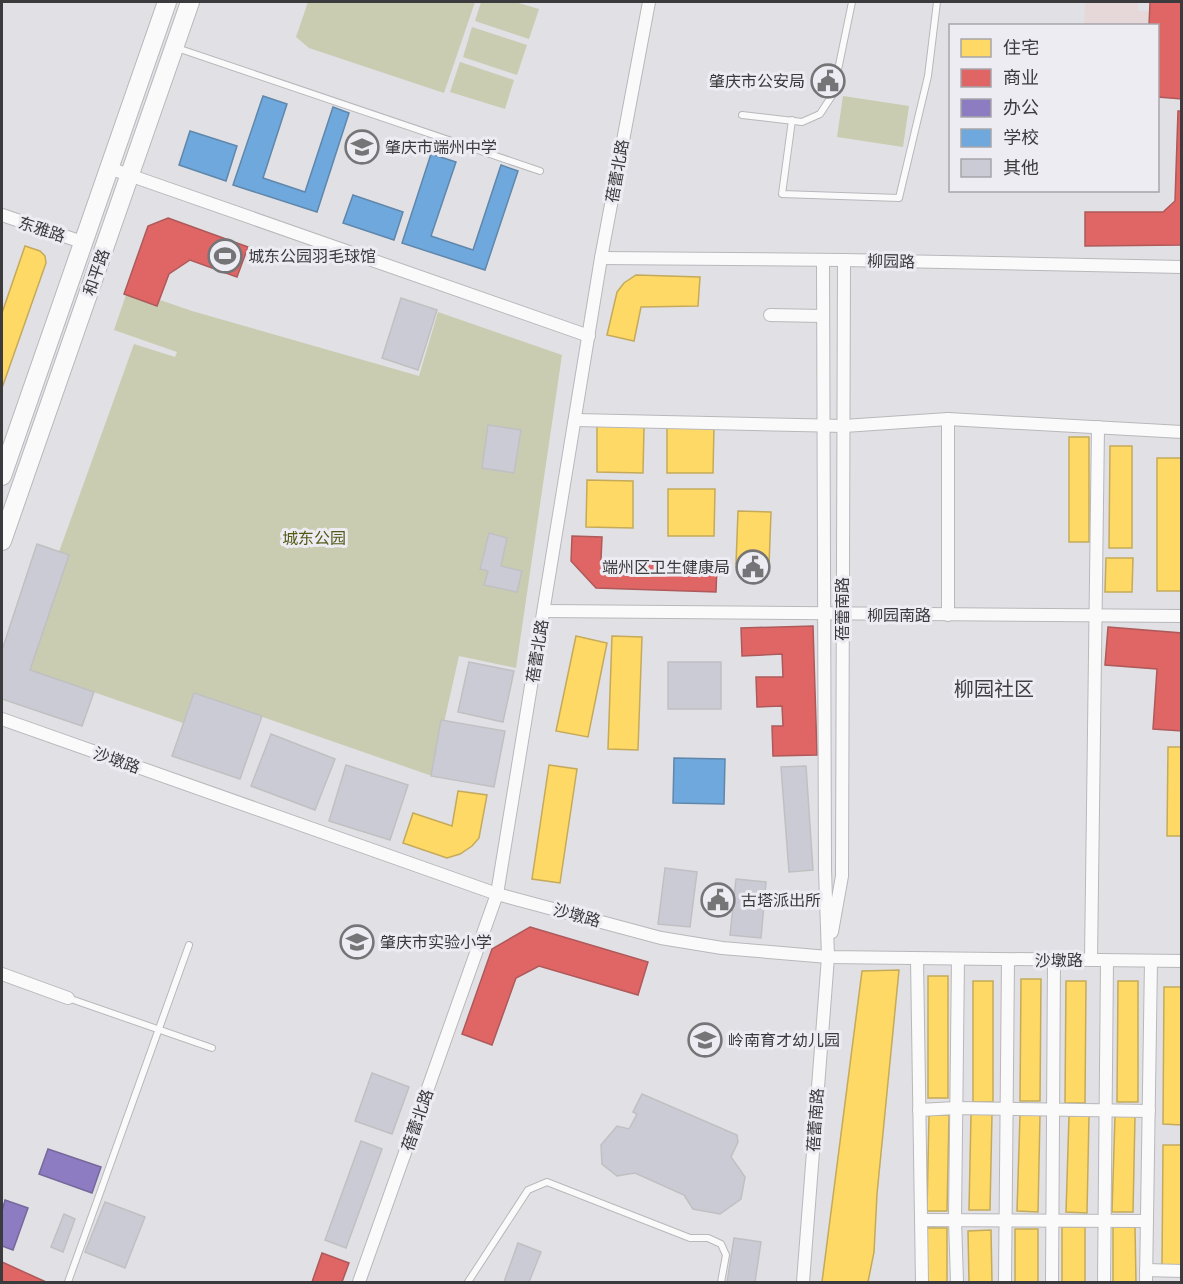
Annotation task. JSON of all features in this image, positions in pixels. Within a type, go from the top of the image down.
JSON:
[{"type":"main road","name":"和平路","points":[[2,476],[167,2]]},
{"type":"main road","name":"和平路","points":[[2,542],[190,2]]},
{"type":"street","name":"蓓蕾北路","points":[[359,1282],[497,894],[601,258],[649,2]]},
{"type":"street","points":[[109,168],[589,336]]},
{"type":"street","name":"东雅路","points":[[2,215],[82,242]]},
{"type":"street","name":"柳园路","points":[[601,258],[1182,267]]},
{"type":"street","name":"蓓蕾南路","points":[[803,1282],[828,957],[823,260]]},
{"type":"street","name":"蓓蕾南路","points":[[828,957],[842,876],[844,260]]},
{"type":"street","points":[[770,315],[824,316]]},
{"type":"street","points":[[948,419],[948,615]]},
{"type":"street","points":[[576,420],[844,426],[948,419],[1182,432]]},
{"type":"street","points":[[1091,960],[1098,428]]},
{"type":"street","name":"柳园南路","points":[[544,611],[1182,616]]},
{"type":"street","name":"沙墩路","points":[[2,719],[497,894],[661,938],[722,948],[828,957],[1182,961]]},
{"type":"street","points":[[917,959],[922,1282]]},
{"type":"street","points":[[957,1282],[955,1220],[958,959]]},
{"type":"street","points":[[1005,1282],[1008,960]]},
{"type":"street","points":[[1052,1282],[1054,960]]},
{"type":"street","points":[[1104,1282],[1107,960]]},
{"type":"street","points":[[1151,961],[1146,1276],[1182,1271]]},
{"type":"street","points":[[2,974],[68,998]]},
{"type":"street","points":[[919,1110],[956,1108],[1149,1111]]},
{"type":"street","points":[[921,1220],[1147,1221]]},
{"type":"lane","points":[[742,115],[802,122],[820,114],[833,94],[852,2]]},
{"type":"lane","points":[[792,120],[782,194],[898,198],[928,76],[937,2]]},
{"type":"lane","points":[[174,46],[540,171]]},
{"type":"lane","points":[[68,1282],[189,945]]},
{"type":"lane","points":[[68,998],[212,1048]]},
{"type":"lane","points":[[468,1282],[528,1190],[548,1182],[690,1238],[708,1238],[722,1244],[726,1255],[721,1282]]},
{"type":"shaded area","points":[[1085,2],[1138,2],[1138,11],[1180,13],[1178,53],[1159,52],[1159,24],[1084,24]]},
{"type":"green space","points":[[308,2],[475,2],[444,93],[309,48],[296,37]]},
{"type":"green space","points":[[481,2],[515,2],[539,9],[529,39],[475,21]]},
{"type":"green space","points":[[472,27],[527,45],[517,75],[463,57]]},
{"type":"green space","points":[[460,62],[514,80],[505,109],[450,92]]},
{"type":"green space","points":[[843,96],[909,106],[903,147],[837,137]]},
{"type":"green space","name":"城东公园","points":[[128,289],[192,311],[419,376],[438,312],[562,355],[516,668],[459,656],[432,776],[194,693],[183,723],[30,670],[69,555],[59,552],[134,344],[175,357],[177,352],[114,330]]},
{"type":"building: 住宅","points":[[25,246],[40,251],[45,256],[46,263],[2,388],[2,313]]},
{"type":"building: 住宅","points":[[636,275],[700,277],[698,306],[641,307],[634,341],[607,335],[617,292],[624,283]]},
{"type":"building: 住宅","points":[[597,426],[644,426],[643,473],[597,472]]},
{"type":"building: 住宅","points":[[667,426],[714,426],[713,473],[667,473]]},
{"type":"building: 住宅","points":[[1069,437],[1089,437],[1089,542],[1069,542]]},
{"type":"building: 住宅","points":[[1110,446],[1132,446],[1132,548],[1109,548]]},
{"type":"building: 住宅","points":[[1157,458],[1182,458],[1182,591],[1157,591]]},
{"type":"building: 住宅","points":[[587,480],[633,481],[633,528],[586,527]]},
{"type":"building: 住宅","points":[[668,489],[715,489],[714,536],[668,536]]},
{"type":"building: 住宅","points":[[738,511],[771,512],[769,565],[736,564]]},
{"type":"building: 住宅","points":[[1106,558],[1133,558],[1132,592],[1105,592]]},
{"type":"building: 住宅","points":[[576,636],[607,643],[588,737],[556,731]]},
{"type":"building: 住宅","points":[[612,636],[642,637],[638,750],[608,749]]},
{"type":"building: 住宅","points":[[1168,747],[1182,747],[1182,836],[1167,836]]},
{"type":"building: 住宅","points":[[549,765],[577,769],[560,883],[532,879]]},
{"type":"building: 住宅","points":[[458,791],[487,795],[479,838],[472,846],[460,854],[447,858],[403,843],[413,813],[452,826]]},
{"type":"building: 住宅","points":[[899,970],[877,1194],[874,1252],[868,1282],[822,1282],[862,971]]},
{"type":"building: 住宅","points":[[928,976],[948,976],[948,1098],[928,1098]]},
{"type":"building: 住宅","points":[[1021,979],[1041,979],[1040,1101],[1020,1101]]},
{"type":"building: 住宅","points":[[973,981],[993,981],[993,1102],[973,1102]]},
{"type":"building: 住宅","points":[[1066,981],[1086,981],[1085,1103],[1065,1103]]},
{"type":"building: 住宅","points":[[1118,981],[1138,981],[1138,1102],[1117,1102]]},
{"type":"building: 住宅","points":[[1164,987],[1182,987],[1182,1125],[1163,1124]]},
{"type":"building: 住宅","points":[[971,1114],[992,1114],[990,1210],[969,1210]]},
{"type":"building: 住宅","points":[[929,1115],[949,1115],[947,1211],[927,1211]]},
{"type":"building: 住宅","points":[[1020,1115],[1040,1115],[1038,1212],[1017,1211]]},
{"type":"building: 住宅","points":[[1069,1116],[1089,1116],[1087,1213],[1066,1212]]},
{"type":"building: 住宅","points":[[1115,1116],[1135,1116],[1133,1212],[1112,1212]]},
{"type":"building: 住宅","points":[[1163,1145],[1182,1145],[1182,1268],[1162,1268]]},
{"type":"building: 住宅","points":[[1062,1227],[1085,1227],[1085,1282],[1062,1282]]},
{"type":"building: 住宅","points":[[1113,1227],[1135,1227],[1136,1282],[1113,1282]]},
{"type":"building: 住宅","points":[[924,1228],[947,1228],[947,1282],[925,1282]]},
{"type":"building: 住宅","points":[[1015,1229],[1038,1229],[1038,1282],[1015,1282]]},
{"type":"building: 住宅","points":[[991,1230],[992,1282],[969,1282],[968,1231]]},
{"type":"building: 商业","points":[[1150,2],[1182,2],[1182,99],[1159,97],[1159,24],[1149,24]]},
{"type":"building: 商业","points":[[1178,111],[1182,111],[1182,245],[1085,246],[1085,212],[1163,212],[1175,201]]},
{"type":"building: 商业","points":[[168,218],[248,247],[237,277],[190,260],[169,274],[157,306],[124,294],[148,226]]},
{"type":"building: 商业","points":[[572,536],[602,537],[601,560],[717,564],[716,592],[596,588],[571,561]]},
{"type":"building: 商业","points":[[813,626],[817,755],[773,756],[772,726],[783,726],[782,706],[757,707],[756,677],[783,677],[782,654],[742,656],[741,628]]},
{"type":"building: 商业","points":[[1108,627],[1182,633],[1182,731],[1153,729],[1157,669],[1105,665]]},
{"type":"building: 商业","points":[[530,927],[648,962],[638,995],[539,966],[516,978],[492,1045],[462,1034],[492,949]]},
{"type":"building: 商业","points":[[322,1253],[349,1263],[342,1282],[312,1282]]},
{"type":"building: 商业","points":[[2,1262],[46,1282],[2,1282]]},
{"type":"building: 办公","points":[[48,1149],[101,1167],[92,1193],[39,1174]]},
{"type":"building: 办公","points":[[5,1200],[28,1208],[13,1250],[2,1246],[2,1211]]},
{"type":"building: 学校","points":[[263,96],[287,104],[263,178],[305,192],[333,107],[349,113],[317,212],[233,185]]},
{"type":"building: 学校","points":[[190,131],[237,146],[226,181],[179,165]]},
{"type":"building: 学校","points":[[431,154],[456,162],[431,236],[473,250],[501,165],[518,171],[485,270],[402,243]]},
{"type":"building: 学校","points":[[353,195],[403,212],[394,240],[343,223]]},
{"type":"building: 学校","points":[[674,758],[725,759],[724,804],[673,803]]},
{"type":"building: 其他","points":[[401,298],[437,310],[418,370],[382,358]]},
{"type":"building: 其他","points":[[488,425],[521,430],[514,473],[482,468]]},
{"type":"building: 其他","points":[[489,533],[507,538],[501,566],[522,571],[517,592],[484,585],[488,571],[480,569]]},
{"type":"building: 其他","points":[[37,544],[69,555],[30,670],[94,692],[82,726],[2,699],[2,650]]},
{"type":"building: 其他","points":[[469,662],[514,671],[503,722],[458,712]]},
{"type":"building: 其他","points":[[668,662],[721,662],[721,709],[668,709]]},
{"type":"building: 其他","points":[[194,693],[262,716],[240,779],[172,756]]},
{"type":"building: 其他","points":[[441,720],[505,731],[494,787],[431,776]]},
{"type":"building: 其他","points":[[271,734],[335,759],[315,810],[251,786]]},
{"type":"building: 其他","points":[[346,765],[408,785],[390,840],[329,821]]},
{"type":"building: 其他","points":[[806,766],[813,870],[789,872],[781,767]]},
{"type":"building: 其他","points":[[665,868],[697,872],[690,927],[658,924]]},
{"type":"building: 其他","points":[[736,879],[766,882],[761,938],[730,935]]},
{"type":"building: 其他","points":[[372,1073],[409,1087],[392,1134],[355,1121]]},
{"type":"building: 其他","points":[[642,1094],[737,1135],[738,1142],[731,1157],[745,1177],[741,1199],[720,1214],[693,1209],[684,1195],[635,1173],[617,1176],[602,1164],[601,1145],[617,1126],[629,1129],[637,1114],[633,1112]]},
{"type":"building: 其他","points":[[361,1141],[382,1149],[346,1248],[325,1240]]},
{"type":"building: 其他","points":[[105,1202],[145,1217],[125,1268],[85,1252]]},
{"type":"building: 其他","points":[[64,1214],[75,1219],[63,1252],[51,1247]]},
{"type":"building: 其他","points":[[734,1238],[761,1242],[755,1282],[727,1282]]},
{"type":"building: 其他","points":[[518,1243],[541,1252],[529,1282],[504,1282]]},
{"type":"place","name":"肇庆市公安局","points":[[828,81]]},
{"type":"place","name":"肇庆市端州中学","points":[[362,147]]},
{"type":"place","name":"城东公园羽毛球馆","points":[[225,256]]},
{"type":"place","name":"端州区卫生健康局","points":[[753,567]]},
{"type":"place","name":"古塔派出所","points":[[718,900]]},
{"type":"place","name":"肇庆市实验小学","points":[[357,942]]},
{"type":"place","name":"岭南育才幼儿园","points":[[705,1040]]},
{"type":"district","name":"柳园社区","points":[[994,689]]}]
